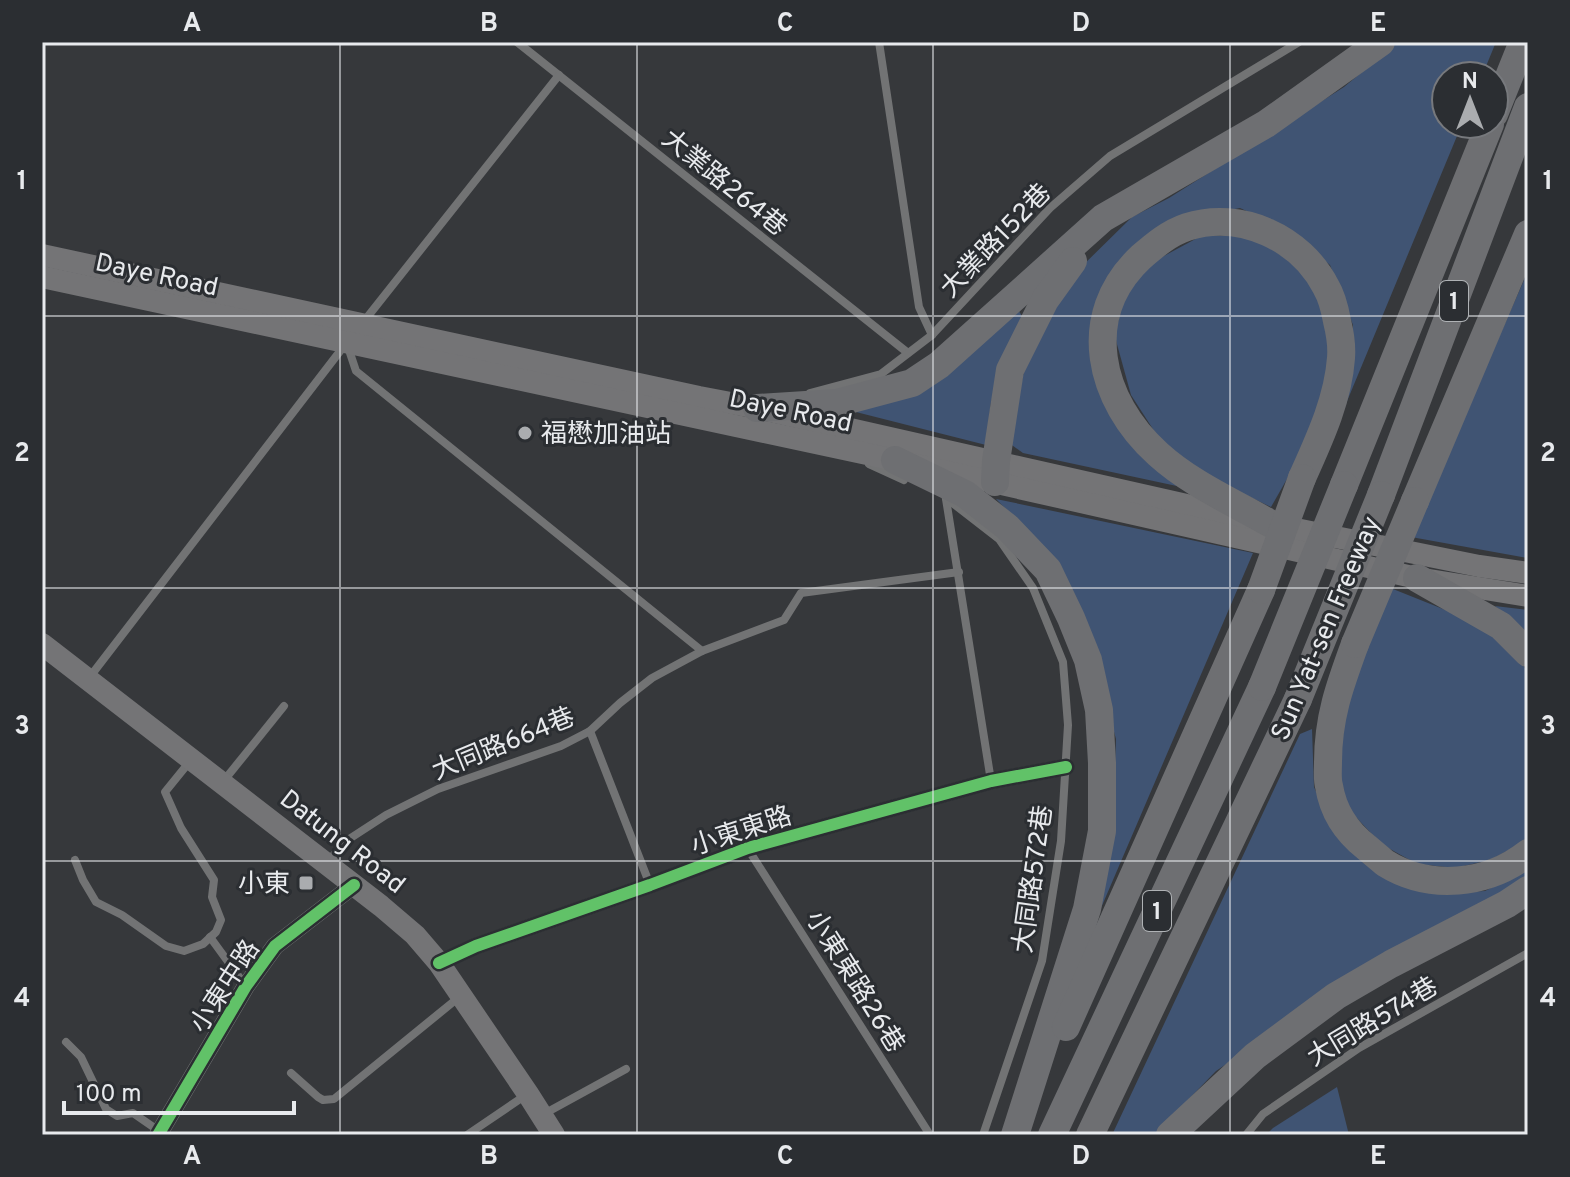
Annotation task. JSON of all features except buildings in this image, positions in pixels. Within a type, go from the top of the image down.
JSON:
[{"type":"highway","points":[[750,402],[837,403],[912,383],[939,365],[1103,218],[1266,124],[1381,42]]},
{"type":"highway","points":[[1510,74],[1523,42]]},
{"type":"highway","name":"Sun Yat-sen Freeway","points":[[1090,1135],[1298,699],[1381,495],[1528,107]]},
{"type":"highway","name":"Sun Yat-sen Freeway","points":[[1052,1135],[1262,687],[1484,140]]},
{"type":"highway","points":[[996,472],[1010,370],[1045,300],[1103,218]]},
{"type":"highway","points":[[1016,1135],[1261,590],[1337,387],[1342,356],[1337,319],[1328,289],[1300,252],[1259,228],[1237,223],[1187,227],[1164,238],[1131,266],[1118,284],[1103,320],[1105,370],[1130,424],[1158,454],[1202,487],[1271,524]]},
{"type":"highway","points":[[1528,234],[1355,644],[1337,692],[1328,739],[1328,785],[1336,813],[1359,841],[1386,863],[1414,876],[1459,882],[1511,866],[1528,853]]},
{"type":"highway","points":[[895,460],[965,494],[1007,527],[1048,570],[1088,660],[1099,710],[1102,831],[1087,909],[1016,1135]]},
{"type":"highway","points":[[1417,578],[1501,626],[1528,653]]},
{"type":"highway","points":[[1170,1135],[1255,1056],[1336,996],[1528,890]]},
{"type":"main road","name":"Daye Road","points":[[42,255],[346,343],[895,460],[996,472],[1528,573]]},
{"type":"main road","name":"Daye Road","points":[[42,277],[362,325],[699,397],[750,402],[996,472],[1417,578],[1528,596]]},
{"type":"main road","name":"Datung Road","points":[[42,644],[415,935],[462,995],[554,1135]]},
{"type":"street","name":"小東東路","points":[[439,963],[476,946],[748,848],[991,781],[1066,767]]},
{"type":"street","name":"小東中路","points":[[159,1133],[246,986],[275,946],[354,885]]},
{"type":"lane","name":"大業路264巷","points":[[517,42],[908,353]]},
{"type":"lane","points":[[879,42],[919,307],[932,335]]},
{"type":"lane","name":"大業路152巷","points":[[800,395],[881,374],[932,335],[1050,208],[1110,156],[1299,42]]},
{"type":"lane","points":[[89,679],[346,343],[559,75]]},
{"type":"lane","points":[[346,343],[356,371],[702,651]]},
{"type":"lane","points":[[832,447],[918,486]]},
{"type":"lane","name":"大同路572巷","points":[[932,492],[946,498],[999,539],[1033,588],[1063,662],[1068,725],[1061,841],[1042,961],[983,1135]]},
{"type":"lane","points":[[946,498],[991,781]]},
{"type":"lane","name":"大同路664巷","points":[[326,864],[343,843],[386,815],[438,789],[561,746],[590,731],[652,678],[702,651],[784,620],[801,593],[959,572]]},
{"type":"lane","points":[[222,783],[284,706]]},
{"type":"lane","points":[[590,731],[650,885]]},
{"type":"lane","points":[[75,860],[96,902],[122,915],[166,946],[184,951],[203,944],[216,932],[221,920],[212,897],[214,880],[181,828],[165,792],[191,759]]},
{"type":"lane","name":"小東東路26巷","points":[[748,848],[930,1135]]},
{"type":"lane","points":[[210,937],[246,986]]},
{"type":"lane","name":"大同路574巷","points":[[1246,1135],[1263,1114],[1359,1048],[1528,953]]},
{"type":"lane","points":[[291,1073],[318,1097],[334,1099],[462,995]]},
{"type":"lane","points":[[66,1042],[81,1057],[106,1109],[117,1116],[133,1113],[159,1133]]},
{"type":"lane","points":[[541,1115],[626,1069]]},
{"type":"lane","points":[[467,1135],[528,1094]]},
{"type":"shaded area","points":[[1398,42],[1496,42],[1489,60],[1430,60],[1430,140],[1455,140],[1338,423],[1352,376],[1353,325],[1330,265],[1287,230],[1240,208],[1185,219],[1135,251],[1092,357],[1186,488],[1023,453],[1009,443],[1024,371],[1071,277],[1132,217],[1169,198],[1344,87]]},
{"type":"shaded area","points":[[1252,235],[1299,259],[1324,309],[1334,360],[1307,444],[1271,507],[1197,472],[1160,440],[1131,395],[1115,337],[1123,297],[1151,263],[1201,236]]},
{"type":"shaded area","points":[[1528,271],[1528,558],[1411,537]]},
{"type":"shaded area","points":[[1019,311],[1023,318],[991,402],[986,445],[852,411]]},
{"type":"shaded area","points":[[996,499],[1253,553],[1095,922],[1113,823],[1116,739],[1091,647],[1039,543]]},
{"type":"shaded area","points":[[1388,587],[1473,621],[1520,659],[1528,674],[1528,840],[1490,860],[1455,868],[1417,864],[1381,844],[1354,815],[1337,788],[1338,708]]},
{"type":"shaded area","points":[[1495,606],[1528,610],[1528,633]]},
{"type":"shaded area","points":[[1312,729],[1314,787],[1329,821],[1393,882],[1433,894],[1485,891],[1528,866],[1528,880],[1392,952],[1216,1071],[1154,1135],[1112,1135],[1300,734]]},
{"type":"shaded area","points":[[1337,1087],[1349,1135],[1266,1135],[1273,1128]]},
{"type":"cycle path","points":[[439,963],[476,946],[748,848],[991,781],[1066,767]]},
{"type":"cycle path","points":[[158,1135],[246,986],[275,946],[354,885]]},
{"type":"place","name":"福懋加油站","points":[[525,433]]},
{"type":"place","name":"小東","points":[[306,883]]}]
